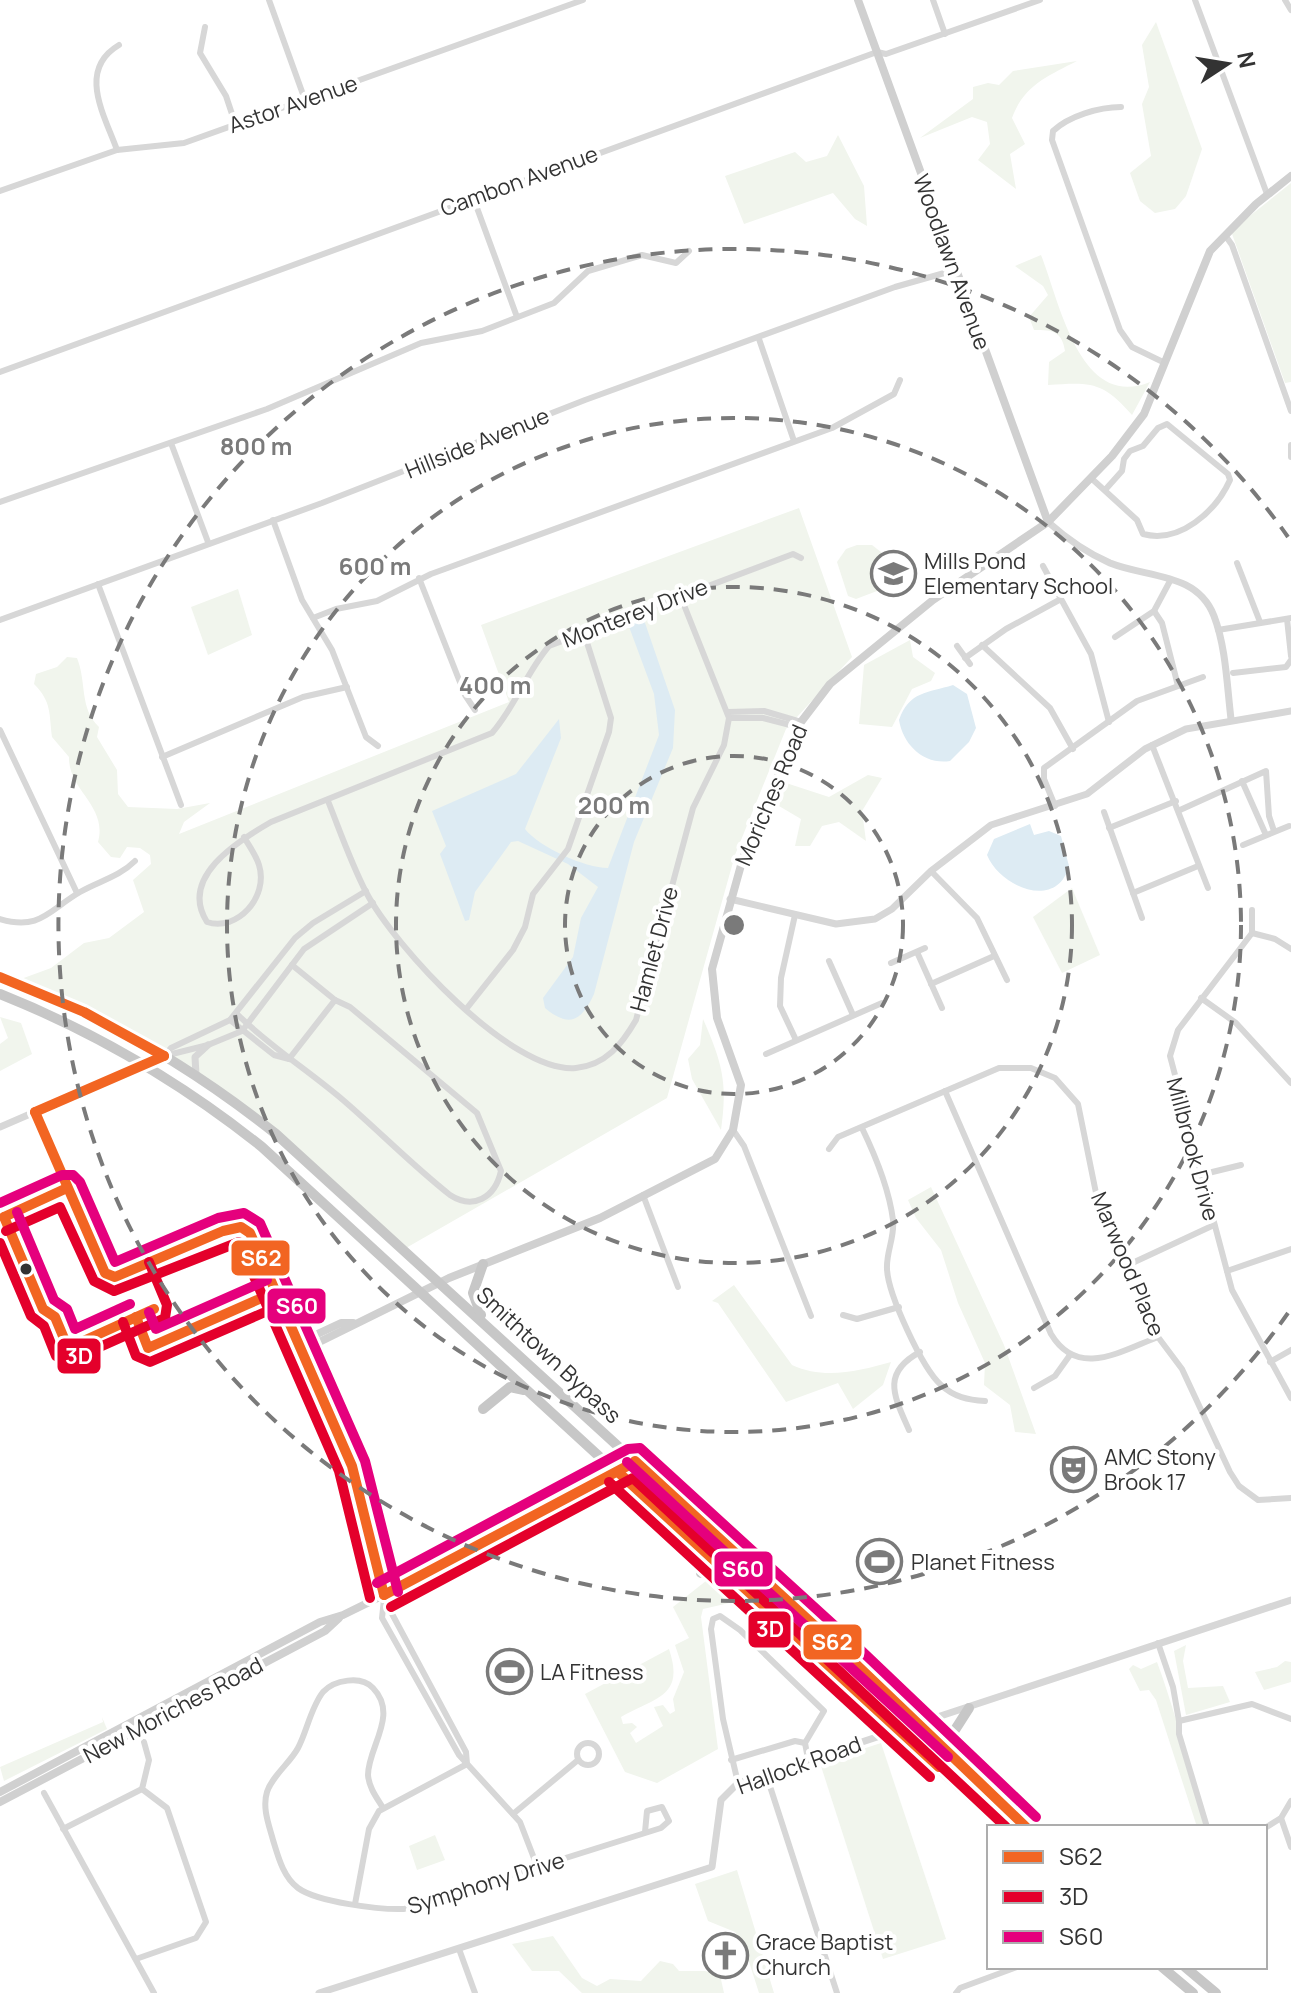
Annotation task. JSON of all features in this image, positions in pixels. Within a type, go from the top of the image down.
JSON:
[{"type":"highway","name":"Smithtown Bypass","points":[[0,977],[93,1017],[164,1056],[196,1075],[292,1147],[919,1724],[1024,1825]]},
{"type":"highway","name":"Smithtown Bypass","points":[[0,994],[60,1019],[146,1064],[262,1147],[1001,1825]]},
{"type":"highway","points":[[483,1264],[473,1300],[495,1332]]},
{"type":"highway","points":[[498,1361],[504,1381],[483,1409],[511,1386],[535,1395]]},
{"type":"highway","points":[[683,1532],[701,1556],[701,1573],[716,1571],[745,1588]]},
{"type":"highway","points":[[969,1708],[953,1736],[956,1750],[971,1773]]},
{"type":"highway","points":[[1164,1969],[1193,1993]]},
{"type":"highway","points":[[1187,1969],[1216,1993]]},
{"type":"main road","name":"Woodlawn Avenue","points":[[858,0],[1048,522]]},
{"type":"main road","name":"Moriches Road","points":[[298,1348],[440,1282],[600,1218],[715,1159],[733,1130],[741,1085],[717,1018],[712,969],[730,899],[756,826],[800,725],[830,684],[896,629],[1048,522],[1091,478],[1137,425],[1165,363],[1204,261],[1224,234],[1291,176]]},
{"type":"main road","name":"New Moriches Road","points":[[0,1792],[320,1622],[343,1615],[384,1595],[635,1461]]},
{"type":"main road","name":"New Moriches Road","points":[[0,1802],[325,1631],[343,1615]]},
{"type":"street","points":[[269,0],[305,100]]},
{"type":"street","name":"Astor Avenue","points":[[0,191],[117,150],[172,146],[583,0]]},
{"type":"street","points":[[933,0],[945,34]]},
{"type":"street","name":"Cambon Avenue","points":[[0,372],[877,52],[886,54],[1040,0]]},
{"type":"street","points":[[1195,0],[1267,194]]},
{"type":"street","points":[[1285,0],[1291,10]]},
{"type":"street","points":[[205,27],[200,53],[226,96],[235,123]]},
{"type":"street","points":[[117,150],[95,81],[101,60],[119,45]]},
{"type":"street","points":[[1121,107],[1105,107],[1060,124],[1053,131],[1052,140],[1120,330],[1132,347],[1165,363]]},
{"type":"street","points":[[473,197],[517,317]]},
{"type":"street","points":[[1224,234],[1232,245],[1290,407]]},
{"type":"street","points":[[0,502],[282,402],[421,343],[482,331],[554,303],[588,271],[642,255],[676,263],[689,251]]},
{"type":"street","name":"Hillside Avenue","points":[[0,620],[273,520],[585,400],[895,287],[955,270]]},
{"type":"street","points":[[759,339],[794,441]]},
{"type":"street","points":[[313,618],[336,609],[377,601],[419,578],[832,428],[894,394],[900,380]]},
{"type":"street","points":[[1091,478],[1137,520],[1143,534],[1151,536],[1190,528],[1230,483],[1228,474],[1173,426],[1163,424],[1124,459],[1122,471],[1105,490]]},
{"type":"street","points":[[1137,425],[1151,436]]},
{"type":"street","points":[[171,443],[208,542]]},
{"type":"street","points":[[1291,445],[1291,457]]},
{"type":"street","points":[[273,520],[302,600],[332,650],[366,737],[378,746]]},
{"type":"street","points":[[1048,522],[1102,559],[1170,581],[1182,581],[1196,590],[1210,606],[1218,630],[1231,719]]},
{"type":"street","name":"Monterey Drive","points":[[244,837],[260,866],[260,887],[251,906],[233,923],[221,927],[207,922],[197,907],[198,891],[229,849],[244,837],[271,822],[492,733],[505,719],[531,668],[549,646],[583,630],[793,554],[801,558]]},
{"type":"street","points":[[1237,563],[1260,622]]},
{"type":"street","points":[[1043,566],[1091,654],[1109,722]]},
{"type":"street","points":[[419,578],[465,695],[475,710]]},
{"type":"street","points":[[1115,637],[1154,611],[1170,581]]},
{"type":"street","points":[[98,584],[181,805]]},
{"type":"street","points":[[680,595],[728,715],[764,711],[800,725]]},
{"type":"street","points":[[957,646],[968,661],[982,645],[1061,599]]},
{"type":"street","points":[[1154,611],[1162,623],[1178,686]]},
{"type":"street","points":[[1218,630],[1289,618],[1291,658],[1286,667],[1233,673]]},
{"type":"street","points":[[467,1008],[513,950],[525,927],[533,894],[568,849],[611,718],[583,630]]},
{"type":"street","points":[[982,645],[1043,701],[1073,749]]},
{"type":"street","points":[[1055,806],[1044,779],[1044,768],[1137,701],[1203,677]]},
{"type":"street","points":[[162,757],[224,728],[303,697],[347,687]]},
{"type":"street","points":[[730,899],[836,924],[875,919],[908,896],[931,871],[991,825],[1087,794],[1152,745],[1186,729],[1291,711]]},
{"type":"street","name":"Hamlet Drive","points":[[328,801],[366,891],[431,980],[523,1053],[549,1066],[575,1068],[589,1065],[607,1057],[622,1043],[636,1020],[693,808],[724,745],[728,715]]},
{"type":"street","points":[[0,730],[77,893]]},
{"type":"street","points":[[1152,745],[1208,888]]},
{"type":"street","points":[[1180,810],[1266,771],[1269,816],[1274,831]]},
{"type":"street","points":[[1242,781],[1266,835]]},
{"type":"street","points":[[1109,828],[1176,801]]},
{"type":"street","points":[[1104,812],[1142,918]]},
{"type":"street","points":[[1243,845],[1289,826]]},
{"type":"street","points":[[0,919],[17,924],[52,913],[77,893],[125,871],[135,861]]},
{"type":"street","points":[[1133,893],[1198,866]]},
{"type":"street","points":[[931,871],[977,918],[1007,980]]},
{"type":"street","points":[[164,1056],[171,1048],[230,1020],[295,938],[366,891]]},
{"type":"street","points":[[0,1127],[164,1056],[208,1045],[242,1031],[292,965],[327,931],[373,903]]},
{"type":"street","points":[[1252,910],[1252,933],[1275,939],[1291,949]]},
{"type":"street","points":[[795,915],[781,978],[780,1006],[796,1040]]},
{"type":"street","points":[[319,920],[327,931]]},
{"type":"street","name":"Millbrook Drive","points":[[1252,933],[1178,1030],[1170,1056],[1200,1175],[1241,1311],[1291,1398]]},
{"type":"street","points":[[891,963],[925,948]]},
{"type":"street","points":[[917,952],[942,1008]]},
{"type":"street","points":[[931,984],[994,956]]},
{"type":"street","points":[[829,961],[853,1015]]},
{"type":"street","points":[[237,1014],[461,1203],[474,1203],[492,1192],[501,1171],[477,1113],[350,1007],[335,1000],[292,965]]},
{"type":"street","points":[[1201,998],[1236,1023],[1291,1083]]},
{"type":"street","points":[[289,1059],[335,1000]]},
{"type":"street","points":[[766,1054],[882,1003]]},
{"type":"street","points":[[230,1020],[274,1055],[289,1059]]},
{"type":"street","points":[[196,1075],[195,1057],[208,1045]]},
{"type":"street","name":"Marwood Place","points":[[829,1149],[838,1137],[981,1074],[1016,1066],[1038,1070],[1062,1085],[1078,1104],[1094,1188],[1158,1337],[1182,1369],[1239,1486],[1258,1500],[1291,1498]]},
{"type":"street","points":[[945,1091],[1051,1334],[1070,1355],[1097,1360],[1158,1337]]},
{"type":"street","points":[[35,1112],[105,1273],[115,1277],[223,1231],[241,1227],[250,1233],[352,1466],[384,1595],[466,1752],[467,1764],[513,1814],[537,1866]]},
{"type":"street","points":[[862,1128],[883,1174],[892,1214],[887,1272],[899,1307],[934,1378],[945,1389],[964,1399],[985,1401]]},
{"type":"street","points":[[733,1130],[744,1146],[811,1316]]},
{"type":"street","points":[[1200,1175],[1241,1165]]},
{"type":"street","points":[[643,1195],[678,1287]]},
{"type":"street","points":[[1128,1265],[1214,1225]]},
{"type":"street","points":[[1227,1271],[1291,1249]]},
{"type":"street","points":[[843,1315],[857,1319],[899,1307]]},
{"type":"street","points":[[1270,1362],[1291,1350]]},
{"type":"street","points":[[909,1430],[895,1399],[895,1376],[906,1360],[920,1352]]},
{"type":"street","points":[[1034,1388],[1055,1376],[1070,1355]]},
{"type":"street","name":"Hallock Road","points":[[319,1993],[712,1867],[721,1800],[738,1783],[1291,1600]]},
{"type":"street","points":[[738,1783],[731,1760],[711,1629],[713,1619],[720,1616],[740,1630],[824,1711],[805,1743],[808,1759]]},
{"type":"street","points":[[1158,1643],[1173,1687],[1179,1734],[1206,1825]]},
{"type":"street","name":"Symphony Drive","points":[[383,1808],[372,1791],[368,1775],[383,1721],[380,1700],[373,1688],[361,1681],[338,1683],[324,1692],[291,1761],[268,1789],[265,1801],[267,1819],[287,1877],[307,1892],[355,1904],[404,1909],[645,1832]]},
{"type":"street","points":[[1179,1721],[1252,1704],[1291,1719]]},
{"type":"street","points":[[731,1760],[795,1741],[805,1743]]},
{"type":"street","points":[[63,1829],[142,1789],[149,1760],[144,1742]]},
{"type":"street","points":[[513,1814],[578,1760]]},
{"type":"street","points":[[355,1904],[369,1829],[383,1808],[467,1764]]},
{"type":"street","points":[[766,1774],[837,1993]]},
{"type":"street","points":[[136,1959],[196,1938],[206,1922],[167,1808],[142,1789]]},
{"type":"street","points":[[44,1793],[154,1993]]},
{"type":"street","points":[[1267,1827],[1281,1818],[1291,1801]]},
{"type":"street","points":[[662,1807],[669,1821],[645,1832],[647,1811],[662,1807]]},
{"type":"street","points":[[1281,1818],[1291,1847]]},
{"type":"street","points":[[459,1949],[475,1993]]},
{"type":"street","points":[[956,1993],[960,1988],[1012,1969]]},
{"type":"shaded area","points":[[1156,22],[1202,149],[1186,196],[1175,209],[1155,213],[1140,201],[1130,173],[1151,156],[1142,104],[1149,87],[1142,45]]},
{"type":"shaded area","points":[[1077,61],[1030,89],[1017,107],[1012,118],[1025,144],[1010,154],[1016,189],[978,160],[990,144],[987,122],[972,117],[920,138],[973,99],[973,87],[988,83],[999,85],[1013,71]]},
{"type":"shaded area","points":[[838,135],[864,186],[867,226],[855,219],[833,193],[744,224],[725,176],[795,152],[806,162],[827,156]]},
{"type":"shaded area","points":[[1291,183],[1291,382],[1285,383],[1231,231]]},
{"type":"shaded area","points":[[1041,255],[1065,324],[1090,367],[1106,381],[1126,387],[1150,382],[1132,415],[1113,396],[1095,386],[1048,385],[1049,362],[1065,351],[1064,344],[1055,333],[1034,330],[1029,317],[1048,295],[1043,286],[1015,266]]},
{"type":"shaded area","points":[[799,508],[852,657],[786,729],[735,855],[667,1098],[406,1248],[231,1097],[82,1005],[21,979],[51,968],[84,943],[109,938],[144,912],[133,880],[151,864],[150,855],[140,848],[127,847],[120,858],[111,857],[98,842],[98,818],[70,769],[69,757],[52,737],[47,703],[34,684],[36,674],[57,667],[67,657],[77,658],[86,703],[99,727],[97,737],[117,770],[118,794],[128,807],[177,809],[210,803],[184,822],[179,834],[509,702],[481,625]]},
{"type":"shaded area","points":[[872,545],[886,556],[877,591],[856,599],[848,596],[837,562],[846,549]]},
{"type":"shaded area","points":[[238,589],[252,635],[208,655],[191,607]]},
{"type":"shaded area","points":[[637,618],[644,620],[675,710],[673,748],[634,842],[594,994],[580,1015],[568,1020],[545,1008],[543,998],[573,957],[581,918],[598,887],[568,864],[518,841],[511,842],[475,892],[469,920],[465,921],[440,854],[446,846],[432,811],[516,774],[559,719],[561,738],[525,829],[541,843],[563,855],[608,868],[659,735],[654,694],[628,624]]},
{"type":"shaded area","points":[[910,640],[913,657],[935,673],[931,681],[912,689],[892,727],[859,724],[864,665]]},
{"type":"shaded area","points":[[953,685],[967,694],[976,728],[969,742],[950,761],[932,760],[910,745],[899,720],[914,698]]},
{"type":"shaded area","points":[[868,775],[882,778],[862,811],[866,841],[839,822],[822,826],[810,846],[795,846],[801,819],[779,806],[783,782],[829,797]]},
{"type":"shaded area","points":[[1030,824],[1034,835],[1049,831],[1061,836],[1069,866],[1063,880],[1053,888],[1041,891],[1015,884],[994,867],[987,855],[994,839]]},
{"type":"shaded area","points":[[1072,888],[1100,955],[1062,973],[1033,917]]},
{"type":"shaded area","points":[[0,1017],[21,1023],[32,1054],[0,1071],[0,1044],[8,1038]]},
{"type":"shaded area","points":[[703,1019],[722,1073],[724,1099],[721,1130],[692,1079],[688,1059],[700,1045]]},
{"type":"shaded area","points":[[931,1187],[1004,1345],[1036,1434],[1015,1432],[1010,1405],[984,1385],[985,1363],[958,1303],[941,1250],[916,1218],[908,1200]]},
{"type":"shaded area","points":[[734,1285],[792,1365],[829,1373],[891,1362],[883,1385],[853,1409],[838,1383],[786,1402],[718,1303],[712,1301]]},
{"type":"shaded area","points":[[711,1577],[738,1601],[703,1609],[701,1617],[718,1749],[657,1783],[625,1772],[585,1694],[669,1649],[673,1665],[670,1686],[664,1694],[621,1717],[623,1724],[632,1723],[637,1727],[630,1733],[636,1743],[663,1726],[654,1707],[663,1705],[670,1714],[675,1711],[673,1699],[684,1672],[675,1645],[689,1638],[673,1607]]},
{"type":"shaded area","points":[[1186,1645],[1183,1661],[1188,1688],[1223,1686],[1230,1702],[1186,1715],[1174,1651]]},
{"type":"shaded area","points":[[1285,1661],[1291,1662],[1291,1682],[1264,1690],[1255,1672],[1277,1667]]},
{"type":"shaded area","points":[[1157,1662],[1206,1825],[1196,1825],[1156,1700],[1149,1690],[1140,1691],[1129,1669],[1133,1665],[1141,1669]]},
{"type":"shaded area","points":[[102,1717],[107,1729],[4,1781],[0,1767],[103,1722]]},
{"type":"shaded area","points":[[881,1743],[946,1939],[883,1959],[820,1763]]},
{"type":"shaded area","points":[[435,1835],[445,1860],[417,1870],[409,1846]]},
{"type":"shaded area","points":[[737,1870],[774,1993],[759,1993],[744,1946],[735,1932],[708,1921],[695,1884]]},
{"type":"shaded area","points":[[553,1936],[582,1978],[597,1986],[610,1979],[641,1981],[660,1961],[673,1964],[679,1971],[705,1971],[720,1975],[724,1993],[582,1993],[559,1971],[532,1971],[512,1944]]},
{"type":"transit line","name":"S62","points":[[0,977],[84,1012],[164,1056]]},
{"type":"transit line","name":"S62","points":[[35,1112],[164,1056]]},
{"type":"transit line","name":"S62","points":[[35,1112],[105,1273],[115,1277],[223,1231],[241,1227],[250,1233],[352,1466],[384,1595]]},
{"type":"transit line","name":"S60","points":[[0,1203],[62,1175],[73,1175],[80,1182],[115,1262],[218,1218],[244,1213],[260,1223],[365,1461],[398,1592]]},
{"type":"transit line","name":"S62","points":[[4,1217],[67,1188]]},
{"type":"transit line","name":"3D","points":[[6,1231],[60,1207],[94,1281],[114,1291],[239,1242],[339,1471],[370,1598]]},
{"type":"transit line","name":"S60","points":[[17,1212],[54,1300],[67,1309],[75,1329],[130,1304]]},
{"type":"transit line","name":"S62","points":[[4,1217],[43,1309],[55,1317],[68,1348],[154,1309]]},
{"type":"transit line","name":"3D","points":[[0,1243],[31,1316],[44,1326],[56,1356],[66,1362],[165,1318],[167,1305],[149,1262]]},
{"type":"transit line","name":"S60","points":[[149,1312],[156,1329],[267,1280]]},
{"type":"transit line","name":"S62","points":[[136,1317],[148,1348],[273,1293]]},
{"type":"transit line","name":"3D","points":[[123,1322],[136,1356],[150,1362],[279,1306]]},
{"type":"transit line","name":"S60","points":[[377,1583],[628,1449],[640,1448],[848,1638],[1036,1817]]},
{"type":"transit line","name":"S62","points":[[635,1461],[839,1648],[1024,1825]]},
{"type":"transit line","name":"S60","points":[[627,1462],[948,1757]]},
{"type":"transit line","name":"S62","points":[[384,1595],[631,1464]]},
{"type":"transit line","name":"S62","points":[[618,1472],[939,1767]]},
{"type":"transit line","name":"3D","points":[[391,1607],[633,1478],[1004,1825]]},
{"type":"transit line","name":"3D","points":[[609,1482],[930,1777]]},
{"type":"place","name":"Mills Pond Elementary School","points":[[893,574]]},
{"type":"place","name":"AMC Stony Brook 17","points":[[1073,1470]]},
{"type":"place","name":"Planet Fitness","points":[[880,1562]]},
{"type":"place","name":"LA Fitness","points":[[509,1672]]},
{"type":"place","name":"Grace Baptist Church","points":[[725,1955]]}]
